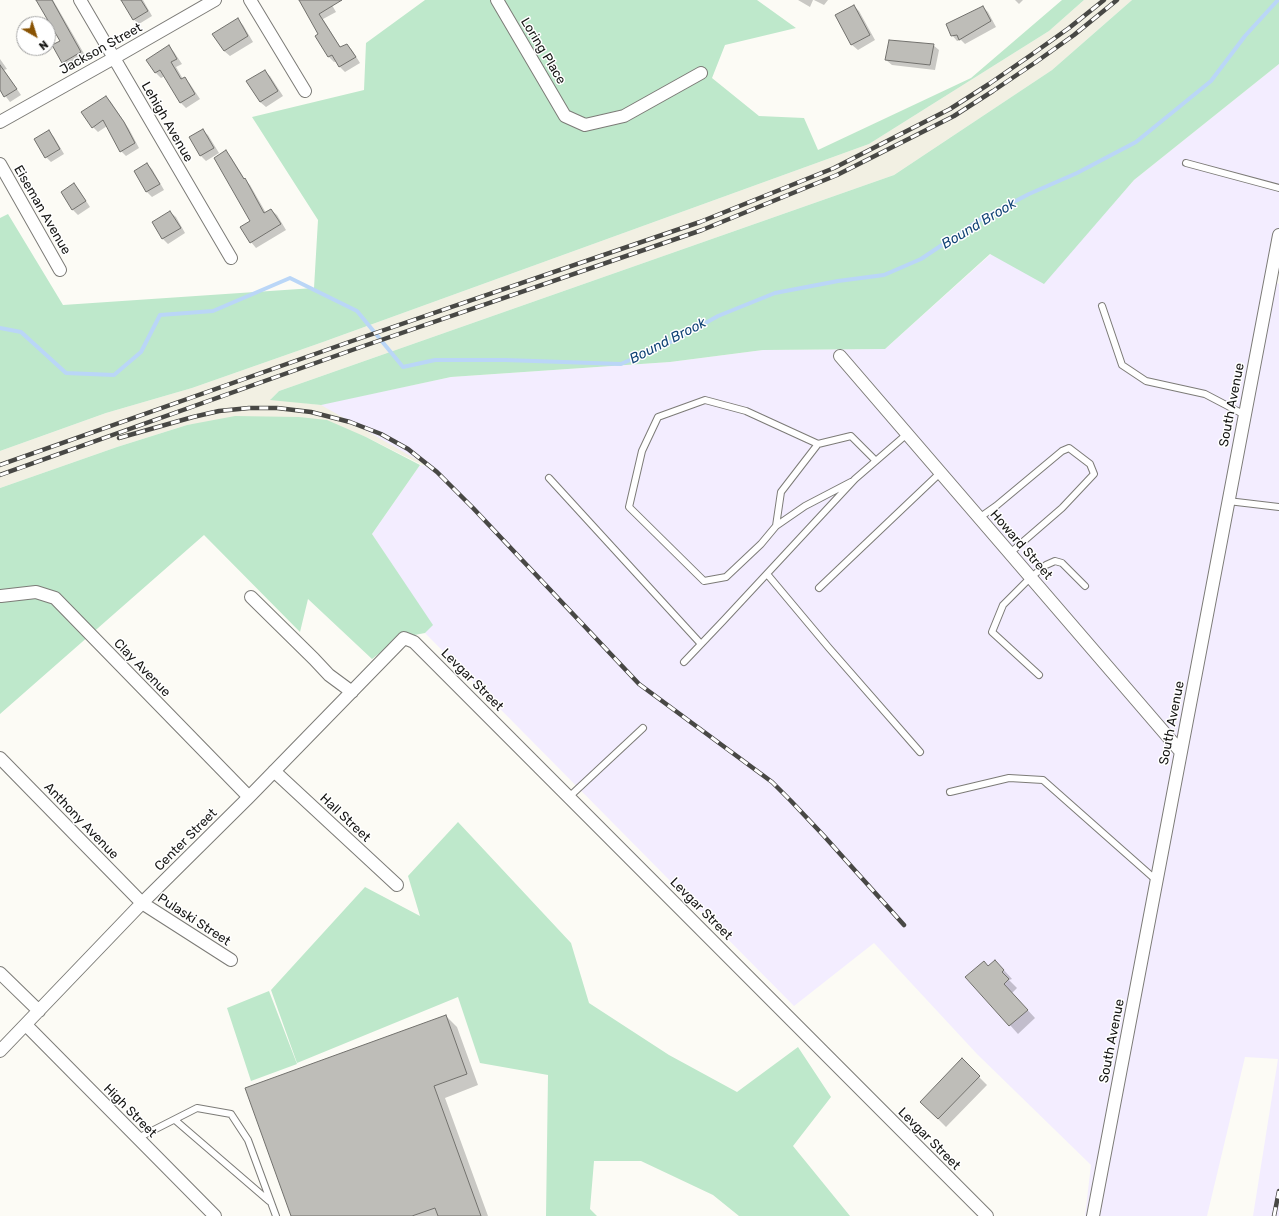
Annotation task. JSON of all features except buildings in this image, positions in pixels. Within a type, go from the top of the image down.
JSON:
[{"type":"street","name":"Lehigh Avenue","points":[[80,0],[231,258]]},
{"type":"street","name":"Jackson Street","points":[[0,122],[215,0]]},
{"type":"street","points":[[250,0],[304,91]]},
{"type":"street","name":"Loring Place","points":[[500,1],[565,116],[585,125],[624,116],[701,73]]},
{"type":"street","name":"Eiseman Avenue","points":[[0,164],[60,270]]},
{"type":"street","name":"South Avenue","points":[[1093,1216],[1279,235]]},
{"type":"street","name":"Howard Street","points":[[840,356],[1181,752]]},
{"type":"street","name":"Clay Avenue","points":[[1,596],[36,592],[55,598],[249,797]]},
{"type":"street","points":[[251,597],[329,675],[352,692]]},
{"type":"street","name":"Levgar Street","points":[[392,650],[404,638],[414,642],[986,1216]]},
{"type":"street","name":"Center Street","points":[[0,1051],[142,903],[249,797],[392,650]]},
{"type":"street","name":"Anthony Avenue","points":[[0,758],[142,903]]},
{"type":"street","name":"Hall Street","points":[[274,771],[396,885]]},
{"type":"street","name":"Pulaski Street","points":[[142,903],[231,960]]},
{"type":"street","points":[[0,973],[39,1012]]},
{"type":"street","name":"High Street","points":[[26,1025],[215,1216]]},
{"type":"lane","points":[[1186,163],[1279,188]]},
{"type":"lane","points":[[1102,306],[1122,365],[1146,381],[1205,394],[1245,415]]},
{"type":"lane","points":[[818,444],[746,411],[705,400],[658,417],[642,451],[629,507],[704,581],[726,577],[761,544],[776,526],[805,506],[856,479]]},
{"type":"lane","points":[[684,662],[856,479],[907,434]]},
{"type":"lane","points":[[776,526],[781,492],[818,444],[850,436],[876,461]]},
{"type":"lane","points":[[979,518],[996,506],[1062,451],[1069,448],[1090,464],[1094,474],[1062,508],[1010,554]]},
{"type":"lane","points":[[820,588],[940,473]]},
{"type":"lane","points":[[549,478],[701,644]]},
{"type":"lane","points":[[1228,501],[1279,507]]},
{"type":"lane","points":[[1038,674],[992,632],[1003,605],[1030,578],[1046,565],[1055,561],[1062,563],[1085,586]]},
{"type":"lane","points":[[767,574],[829,648],[920,752]]},
{"type":"lane","points":[[569,797],[643,728]]},
{"type":"lane","points":[[950,792],[1009,778],[1043,780],[1156,880]]},
{"type":"lane","points":[[138,1138],[197,1108],[231,1114],[248,1140],[276,1216]]},
{"type":"lane","points":[[175,1120],[271,1202]]},
{"type":"shaded area","points":[[1084,0],[1132,0],[1052,70],[894,175],[279,391],[271,399],[321,405],[430,467],[420,464],[366,437],[299,417],[275,417],[187,425],[117,447],[0,488],[0,451],[106,413],[192,388],[323,342],[869,144],[1049,31]]},
{"type":"shaded area","points":[[1279,64],[1279,258],[1275,282],[1279,284],[1279,1216],[1253,1216],[1278,1059],[1245,1057],[1207,1216],[1085,1216],[1091,1165],[977,1054],[874,943],[794,1006],[425,633],[432,625],[372,534],[420,465],[428,466],[318,405],[451,377],[670,362],[763,350],[885,349],[991,254],[1044,283],[1134,180]]},
{"type":"green space","points":[[425,0],[757,0],[796,28],[725,45],[712,78],[759,116],[804,118],[818,150],[971,78],[1062,0],[1084,0],[1049,31],[869,144],[323,342],[192,388],[106,413],[0,451],[0,218],[8,214],[63,305],[314,288],[318,220],[252,117],[364,90],[366,43]]},
{"type":"green space","points":[[1132,0],[1279,0],[1279,64],[1134,180],[1044,284],[990,254],[885,349],[763,350],[670,362],[451,377],[321,405],[270,400],[279,391],[894,175],[1052,70]]},
{"type":"green space","points":[[235,416],[299,417],[327,420],[366,437],[420,465],[372,534],[433,625],[425,633],[399,638],[372,659],[308,599],[300,632],[204,535],[0,714],[0,488],[117,447],[187,425]]},
{"type":"green space","points":[[458,822],[571,943],[589,1003],[669,1055],[737,1092],[798,1047],[831,1097],[793,1146],[850,1216],[739,1216],[713,1195],[641,1161],[594,1161],[590,1209],[597,1216],[546,1216],[548,1075],[480,1063],[458,997],[297,1063],[271,990],[365,887],[420,916],[408,876]]},
{"type":"green space","points":[[269,991],[297,1064],[251,1081],[227,1008]]},
{"type":"waterway","name":"Bound Brook","points":[[0,328],[21,332],[66,373],[114,375],[141,352],[160,315],[213,311],[290,278],[357,311],[403,367],[435,360],[505,360],[621,364],[675,340],[718,316],[775,293],[838,281],[884,275],[921,259],[981,219],[1029,194],[1077,173],[1136,142],[1211,81],[1245,36],[1278,0]]},
{"type":"railway","points":[[0,465],[352,341],[700,222],[834,168],[950,109],[1031,55],[1069,28],[1104,0]]},
{"type":"railway","points":[[0,475],[355,349],[702,230],[837,175],[954,116],[1074,35],[1117,0]]},
{"type":"railway","points":[[119,438],[219,411],[249,408],[277,408],[311,412],[350,422],[381,434],[408,449],[437,472],[473,508],[639,684],[772,782],[824,836],[904,925]]},
{"type":"railway","points":[[1274,1216],[1279,1191]]}]
